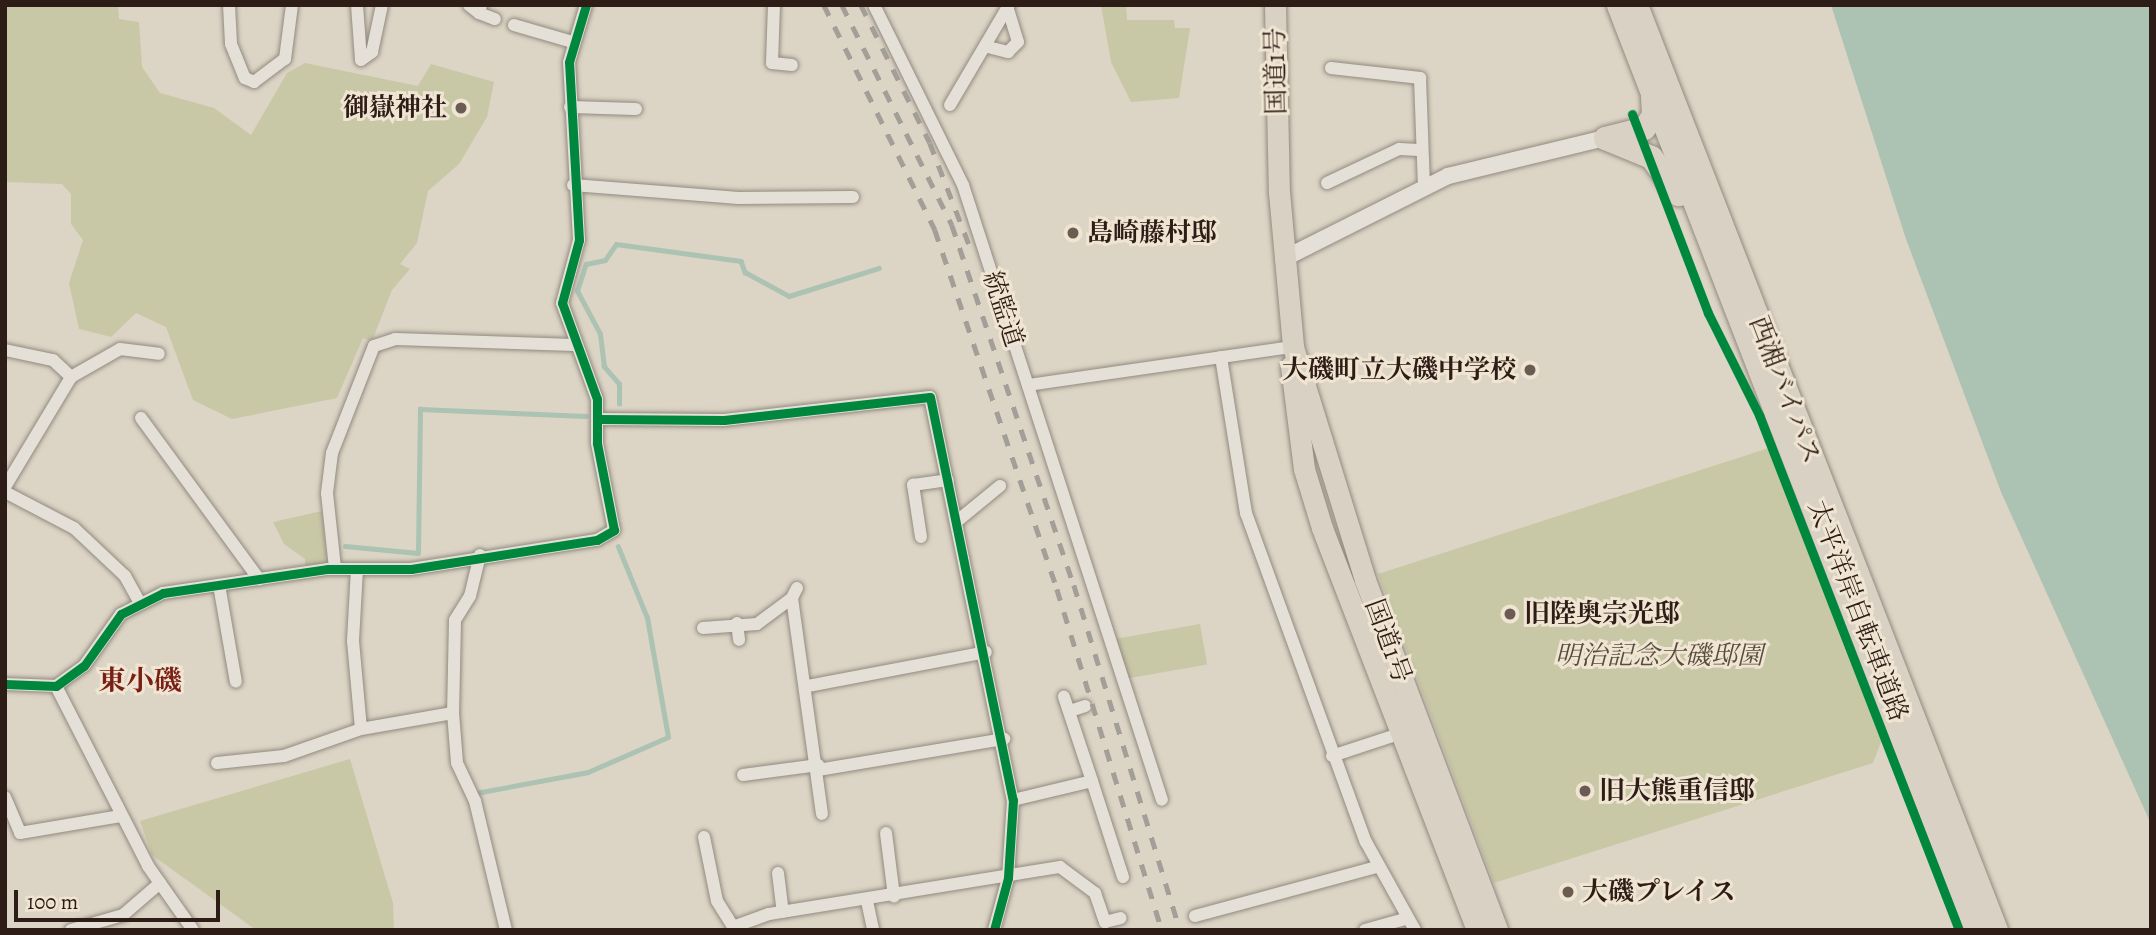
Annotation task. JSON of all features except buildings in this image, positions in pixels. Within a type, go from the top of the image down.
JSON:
[{"type":"highway","name":"国道1号","points":[[1275,5],[1284,348],[1313,499],[1476,930]]},
{"type":"highway","name":"西湘バイパス","points":[[1618,5],[1976,930]]},
{"type":"highway","name":"西湘バイパス","points":[[1636,5],[1996,930]]},
{"type":"highway","points":[[1648,5],[1677,111]]},
{"type":"highway","points":[[1605,138],[1644,128],[1653,115],[1652,97]]},
{"type":"highway","points":[[1605,138],[1651,157],[1674,183],[1721,306],[1769,398]]},
{"type":"highway","name":"国道1号","points":[[1284,348],[1365,580],[1497,930]]},
{"type":"street","points":[[229,5],[231,44],[245,78],[256,82],[285,59],[292,5]]},
{"type":"street","points":[[357,5],[359,54],[365,60],[382,5]]},
{"type":"street","points":[[5,684],[56,686],[83,666],[121,614],[139,601],[219,585],[335,568],[411,569],[480,555],[597,540],[618,534],[597,443],[599,419],[562,303],[579,240],[573,185],[570,107],[572,42],[586,5]]},
{"type":"street","points":[[774,5],[772,63],[792,65]]},
{"type":"street","name":"統監道","points":[[874,5],[963,185],[1162,800]]},
{"type":"street","points":[[988,47],[1008,51],[1018,42],[1009,7]]},
{"type":"street","points":[[950,104],[988,47],[1009,7]]},
{"type":"street","points":[[476,8],[495,19]]},
{"type":"street","points":[[514,25],[572,42]]},
{"type":"street","points":[[1331,68],[1420,78],[1419,150],[1424,185]]},
{"type":"street","points":[[570,107],[636,109]]},
{"type":"street","points":[[1283,259],[1424,185],[1605,138]]},
{"type":"street","points":[[1327,183],[1399,149],[1419,150]]},
{"type":"street","points":[[573,185],[738,198],[853,197]]},
{"type":"street","points":[[335,568],[327,493],[332,453],[374,346],[395,339],[575,345]]},
{"type":"street","points":[[1027,385],[1284,348]]},
{"type":"street","points":[[139,601],[125,576],[74,528],[5,489],[71,377],[120,349],[159,354]]},
{"type":"street","points":[[5,350],[53,360],[71,377]]},
{"type":"street","points":[[1221,357],[1246,513],[1332,756],[1377,867],[1405,919],[1415,930]]},
{"type":"street","points":[[599,419],[724,420],[935,394],[947,480],[1004,739],[1013,800],[1008,878],[994,930]]},
{"type":"street","points":[[141,418],[259,579]]},
{"type":"street","points":[[921,537],[913,485],[947,480]]},
{"type":"street","points":[[956,522],[1000,486]]},
{"type":"street","points":[[480,555],[470,596],[455,620],[453,713],[457,763],[475,801],[506,930]]},
{"type":"street","points":[[357,569],[353,641],[360,729]]},
{"type":"street","points":[[219,585],[236,682]]},
{"type":"street","points":[[704,628],[737,623],[757,624],[795,593],[822,814]]},
{"type":"street","points":[[737,623],[740,640]]},
{"type":"street","points":[[808,686],[986,652]]},
{"type":"street","points":[[56,686],[121,816],[160,883],[193,930]]},
{"type":"street","points":[[1064,697],[1123,877]]},
{"type":"street","points":[[1070,711],[1086,706]]},
{"type":"street","points":[[216,763],[284,757],[360,729],[453,713]]},
{"type":"street","points":[[1332,756],[1402,733]]},
{"type":"street","points":[[749,771],[818,767],[1004,739]]},
{"type":"street","points":[[1013,800],[1092,781]]},
{"type":"street","points":[[5,797],[20,833]]},
{"type":"street","points":[[5,835],[121,816]]},
{"type":"street","points":[[886,833],[894,897]]},
{"type":"street","points":[[704,837],[717,901],[734,928],[783,912],[894,897],[1060,867],[1096,893],[1102,923],[1121,918]]},
{"type":"street","points":[[1195,916],[1377,867]]},
{"type":"street","points":[[778,873],[783,912]]},
{"type":"street","points":[[71,930],[131,911],[160,883]]},
{"type":"street","points":[[867,901],[873,930]]},
{"type":"street","points":[[1365,930],[1405,919]]},
{"type":"green space","points":[[5,5],[118,5],[119,19],[139,22],[142,67],[160,93],[214,108],[251,135],[287,73],[305,63],[418,86],[431,64],[494,82],[487,117],[459,164],[428,191],[417,243],[400,264],[410,269],[392,290],[372,341],[363,338],[337,398],[232,419],[193,400],[166,327],[136,313],[111,337],[79,329],[69,283],[83,240],[71,224],[71,194],[62,184],[5,182]]},
{"type":"green space","points":[[1101,5],[1126,5],[1127,20],[1174,20],[1175,28],[1190,28],[1179,98],[1131,102],[1111,62]]},
{"type":"green space","name":"明治記念大磯邸園","points":[[1772,447],[1884,734],[1873,763],[1494,883],[1378,574]]},
{"type":"green space","points":[[322,511],[328,569],[306,572],[305,559],[284,544],[273,522]]},
{"type":"green space","points":[[1200,624],[1207,664],[1121,679],[1114,639]]},
{"type":"green space","points":[[350,759],[393,903],[394,930],[256,930],[152,855],[140,821]]},
{"type":"shaded area","points":[[1831,5],[2151,5],[2151,824],[2001,492],[1906,239]]},
{"type":"waterway","points":[[619,404],[619,384],[604,367],[600,334],[577,291],[586,264],[605,260],[616,244],[741,261],[745,272],[789,296],[879,268]]},
{"type":"waterway","points":[[345,546],[418,553],[420,409],[586,416]]},
{"type":"waterway","points":[[476,793],[588,772],[668,737],[647,618],[618,547]]},
{"type":"railway","points":[[824,5],[935,230],[1057,589],[1162,930]]},
{"type":"railway","points":[[842,5],[952,225],[1074,585],[1180,930]]},
{"type":"railway","points":[[861,5],[930,143],[969,244]]},
{"type":"cycle path","points":[[5,684],[56,686],[84,666],[121,614],[163,593],[328,569],[411,569],[597,540],[614,530],[597,443],[597,399],[562,303],[579,240],[569,62],[586,5]]},
{"type":"cycle path","name":"太平洋岸自転車道路","points":[[1632,114],[1708,313],[1759,415],[1959,930]]},
{"type":"cycle path","points":[[599,419],[724,420],[930,397],[1013,800],[1008,878],[994,930]]},
{"type":"place","name":"御嶽神社","points":[[461,108]]},
{"type":"place","name":"島崎藤村邸","points":[[1073,233]]},
{"type":"place","name":"大磯町立大磯中学校","points":[[1530,370]]},
{"type":"place","name":"旧陸奥宗光邸","points":[[1510,614]]},
{"type":"place","name":"旧大熊重信邸","points":[[1585,791]]},
{"type":"place","name":"大磯プレイス","points":[[1568,892]]},
{"type":"district","name":"東小磯","points":[[140,681]]}]
